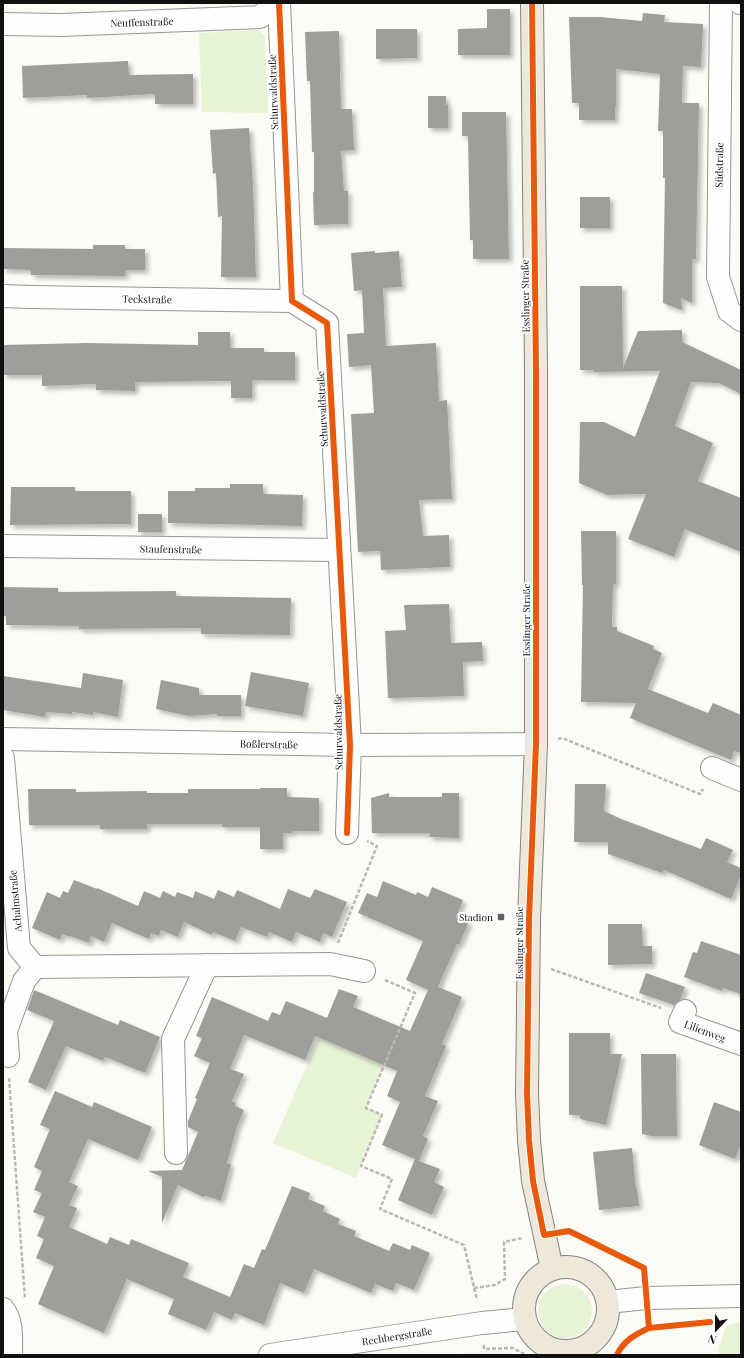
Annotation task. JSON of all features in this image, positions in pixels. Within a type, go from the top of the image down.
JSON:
[{"type":"main road","name":"Esslinger Straße","points":[[532,3],[536,371],[536,744],[529,919],[527,1094],[533,1182],[552,1269]]},
{"type":"main road","points":[[559,1267],[570,1267],[588,1273],[600,1283],[608,1302],[608,1316],[600,1334],[591,1344],[573,1353],[558,1351],[541,1344],[530,1331],[524,1318],[524,1302],[532,1283],[538,1277],[552,1269],[559,1267]]},
{"type":"street","name":"Neuffenstraße","points":[[3,24],[61,25],[260,17],[276,3]]},
{"type":"street","name":"Schurwaldstraße","points":[[279,3],[292,301],[327,323],[350,745],[347,833]]},
{"type":"street","name":"Südstraße","points":[[721,3],[718,277],[729,311],[741,320]]},
{"type":"street","name":"Teckstraße","points":[[3,296],[292,301]]},
{"type":"street","name":"Staufenstraße","points":[[3,546],[339,550]]},
{"type":"street","name":"Boßlerstraße","points":[[3,739],[350,745],[536,744]]},
{"type":"street","name":"Achalmstraße","points":[[3,758],[19,948],[35,967]]},
{"type":"street","points":[[712,768],[741,780]]},
{"type":"street","points":[[8,1056],[6,1031],[24,981],[35,967],[330,964],[364,971]]},
{"type":"street","points":[[176,1153],[173,1039],[207,965]]},
{"type":"street","name":"Lilienweg","points":[[685,1011],[680,1022],[741,1044]]},
{"type":"street","points":[[608,1302],[646,1298],[741,1296]]},
{"type":"street","points":[[3,1309],[7,1314],[11,1326],[11,1355]]},
{"type":"street","name":"Rechbergstraße","points":[[284,1354],[482,1323],[524,1318]]},
{"type":"path","points":[[536,744],[562,738],[700,794],[712,768]]},
{"type":"path","points":[[330,964],[377,846],[347,833]]},
{"type":"path","points":[[529,961],[668,1011],[685,1011]]},
{"type":"path","points":[[364,971],[415,993],[366,1108],[382,1116],[361,1166],[392,1179],[380,1209],[464,1245],[482,1323]]},
{"type":"path","points":[[8,1056],[25,1304]]},
{"type":"path","points":[[474,1288],[495,1285],[505,1279],[504,1242],[569,1231],[644,1268],[646,1298]]},
{"type":"shaded area","points":[[495,1350],[511,1352],[517,1355],[446,1355]]},
{"type":"green space","points":[[258,30],[265,36],[268,113],[202,112],[199,33]]},
{"type":"green space","points":[[319,1038],[384,1066],[366,1108],[382,1115],[356,1178],[273,1143]]},
{"type":"green space","points":[[565,1284],[575,1286],[584,1292],[590,1301],[592,1311],[590,1321],[584,1330],[575,1336],[565,1338],[555,1336],[546,1330],[540,1321],[538,1311],[540,1301],[546,1292],[555,1286]]},
{"type":"green space","points":[[741,1322],[741,1355],[718,1355],[726,1326]]},
{"type":"building","points":[[487,9],[510,9],[510,55],[458,55],[458,29],[487,28]]},
{"type":"building","points":[[643,13],[665,15],[664,22],[703,24],[701,67],[683,66],[682,103],[699,103],[696,259],[692,259],[692,303],[681,298],[682,310],[663,303],[665,178],[663,178],[663,131],[658,131],[660,74],[616,69],[615,120],[579,120],[579,103],[572,103],[569,17],[600,17],[642,21]]},
{"type":"building","points":[[376,29],[417,29],[417,58],[376,59]]},
{"type":"building","points":[[339,31],[341,109],[352,109],[354,150],[341,151],[344,191],[348,191],[348,224],[314,225],[314,152],[312,152],[310,81],[307,81],[305,32]]},
{"type":"building","points":[[128,61],[129,75],[193,74],[193,104],[155,104],[155,94],[87,98],[87,95],[23,98],[22,66]]},
{"type":"building","points":[[428,96],[446,96],[446,105],[448,104],[448,128],[428,128]]},
{"type":"building","points":[[462,112],[506,112],[509,259],[473,259],[473,240],[470,240],[468,136],[462,136]]},
{"type":"building","points":[[249,128],[253,184],[256,277],[221,277],[222,216],[218,217],[216,173],[213,174],[210,130]]},
{"type":"building","points":[[580,197],[610,197],[610,228],[580,228]]},
{"type":"building","points":[[93,245],[125,245],[125,249],[145,249],[145,270],[125,270],[125,276],[31,275],[31,270],[3,269],[3,248],[93,249]]},
{"type":"building","points":[[375,251],[375,253],[399,251],[402,287],[383,288],[386,346],[436,343],[439,401],[447,400],[452,499],[419,500],[423,536],[449,535],[450,567],[381,570],[380,551],[358,552],[351,414],[374,413],[371,365],[349,367],[347,334],[364,333],[362,290],[354,291],[351,253]]},
{"type":"building","points":[[580,286],[622,286],[623,368],[638,331],[682,330],[682,342],[741,370],[741,394],[719,383],[691,382],[675,426],[713,443],[698,481],[741,498],[741,552],[685,529],[674,557],[628,539],[646,494],[607,495],[579,483],[580,422],[604,422],[635,437],[660,371],[594,372],[594,370],[580,370]]},
{"type":"building","points":[[198,332],[230,332],[230,348],[264,348],[264,352],[295,352],[295,380],[252,380],[252,398],[231,398],[231,381],[135,382],[135,391],[96,390],[96,384],[42,386],[42,375],[3,375],[3,345],[87,343],[198,345]]},
{"type":"building","points":[[230,484],[263,484],[263,494],[303,495],[302,526],[168,523],[168,491],[195,491],[195,488],[230,488]]},
{"type":"building","points":[[11,487],[75,487],[75,491],[131,491],[131,524],[10,525]]},
{"type":"building","points":[[138,514],[162,514],[162,532],[138,532]]},
{"type":"building","points":[[581,531],[616,531],[616,584],[613,584],[612,627],[617,627],[617,631],[654,646],[653,649],[662,653],[648,689],[708,713],[713,703],[741,715],[741,753],[734,751],[731,760],[630,718],[636,703],[581,702],[583,585]]},
{"type":"building","points":[[3,587],[58,588],[58,592],[176,591],[176,596],[291,598],[290,635],[201,634],[201,628],[79,629],[79,626],[6,625],[6,616],[3,616]]},
{"type":"building","points":[[449,604],[451,643],[482,642],[483,661],[463,662],[464,696],[388,698],[385,631],[406,630],[404,605]]},
{"type":"building","points":[[251,672],[309,683],[303,716],[245,706]]},
{"type":"building","points":[[83,673],[123,680],[118,717],[93,712],[93,715],[72,712],[72,714],[46,712],[45,717],[3,710],[3,676],[81,688]]},
{"type":"building","points":[[161,680],[199,688],[199,695],[241,695],[241,716],[217,716],[217,714],[189,716],[156,709]]},
{"type":"building","points":[[575,784],[606,784],[604,811],[621,819],[701,849],[706,838],[733,850],[727,862],[741,868],[741,875],[731,899],[664,870],[662,873],[608,854],[608,842],[574,842]]},
{"type":"building","points":[[287,788],[287,797],[319,798],[319,831],[292,831],[292,833],[283,833],[283,849],[260,849],[260,827],[222,827],[222,824],[147,824],[147,829],[100,829],[100,825],[29,825],[28,789],[76,789],[76,792],[147,791],[147,793],[188,793],[188,789]]},
{"type":"building","points":[[389,793],[389,797],[442,797],[442,793],[459,793],[459,838],[429,837],[430,833],[372,833],[371,798]]},
{"type":"building","points":[[74,880],[97,888],[138,906],[144,891],[160,898],[163,891],[175,897],[177,892],[193,898],[195,891],[214,899],[218,890],[234,897],[237,890],[280,909],[288,889],[310,898],[315,889],[347,902],[332,937],[323,933],[320,942],[296,932],[292,942],[269,932],[267,937],[241,927],[235,941],[213,932],[212,935],[184,922],[178,937],[161,930],[159,936],[151,933],[149,939],[112,923],[104,942],[91,936],[89,943],[62,934],[60,940],[32,928],[47,892],[60,898],[63,891],[68,893]]},
{"type":"building","points":[[383,881],[416,895],[417,892],[428,897],[432,887],[463,900],[456,917],[469,922],[459,945],[457,944],[438,987],[462,997],[442,1044],[446,1046],[425,1096],[438,1101],[423,1136],[428,1139],[419,1161],[440,1169],[434,1182],[444,1187],[432,1215],[398,1200],[415,1159],[382,1145],[400,1102],[387,1096],[397,1071],[315,1036],[305,1060],[244,1035],[230,1069],[244,1074],[232,1101],[236,1103],[235,1106],[244,1110],[237,1127],[227,1163],[231,1164],[221,1201],[206,1196],[203,1197],[178,1185],[162,1223],[162,1177],[148,1171],[182,1170],[198,1132],[188,1127],[188,1121],[197,1099],[195,1098],[210,1063],[194,1056],[202,1038],[196,1036],[212,997],[268,1021],[272,1012],[280,1015],[286,1001],[327,1018],[339,989],[358,996],[353,1007],[410,1031],[428,990],[406,980],[423,941],[358,913],[367,893],[377,897]]},
{"type":"building","points":[[608,924],[642,924],[643,946],[652,946],[652,964],[608,965]]},
{"type":"building","points":[[701,941],[741,955],[741,994],[723,988],[722,991],[684,977],[693,952],[697,953]]},
{"type":"building","points":[[646,973],[685,987],[680,1000],[674,1005],[639,993]]},
{"type":"building","points":[[34,990],[118,1025],[120,1020],[160,1037],[145,1073],[105,1057],[103,1061],[66,1046],[46,1090],[28,1082],[54,1021],[27,1010]]},
{"type":"building","points":[[569,1033],[610,1033],[610,1054],[622,1054],[606,1125],[580,1119],[580,1115],[569,1115]]},
{"type":"building","points":[[641,1054],[676,1054],[677,1136],[651,1136],[642,1134]]},
{"type":"building","points":[[55,1091],[92,1107],[94,1102],[152,1127],[138,1160],[88,1139],[69,1182],[78,1186],[69,1205],[77,1208],[69,1227],[107,1244],[110,1237],[129,1245],[131,1239],[189,1263],[183,1277],[230,1297],[244,1264],[254,1268],[262,1249],[265,1250],[292,1186],[310,1193],[308,1199],[325,1206],[323,1211],[340,1219],[338,1224],[356,1231],[354,1236],[389,1251],[393,1243],[410,1250],[412,1245],[430,1253],[414,1290],[396,1283],[393,1291],[375,1284],[371,1293],[314,1269],[304,1293],[280,1283],[264,1325],[235,1313],[232,1320],[214,1312],[206,1330],[168,1314],[174,1299],[127,1279],[104,1333],[38,1304],[54,1266],[36,1258],[44,1239],[37,1236],[45,1217],[33,1212],[42,1193],[34,1190],[42,1171],[34,1167],[50,1129],[40,1125]]},
{"type":"building","points":[[714,1102],[741,1112],[741,1144],[735,1159],[699,1145]]},
{"type":"building","points":[[632,1148],[639,1206],[599,1210],[593,1152]]},
{"type":"cycle path","points":[[279,3],[292,301],[327,323],[350,745],[347,833]]},
{"type":"cycle path","points":[[532,3],[536,371],[536,744],[529,919],[527,1094],[529,1140],[533,1181],[544,1235],[569,1231],[644,1268],[649,1328],[635,1335],[626,1342],[617,1355]]},
{"type":"cycle path","points":[[649,1328],[710,1322]]},
{"type":"place","name":"Stadion","points":[[501,917]]}]
